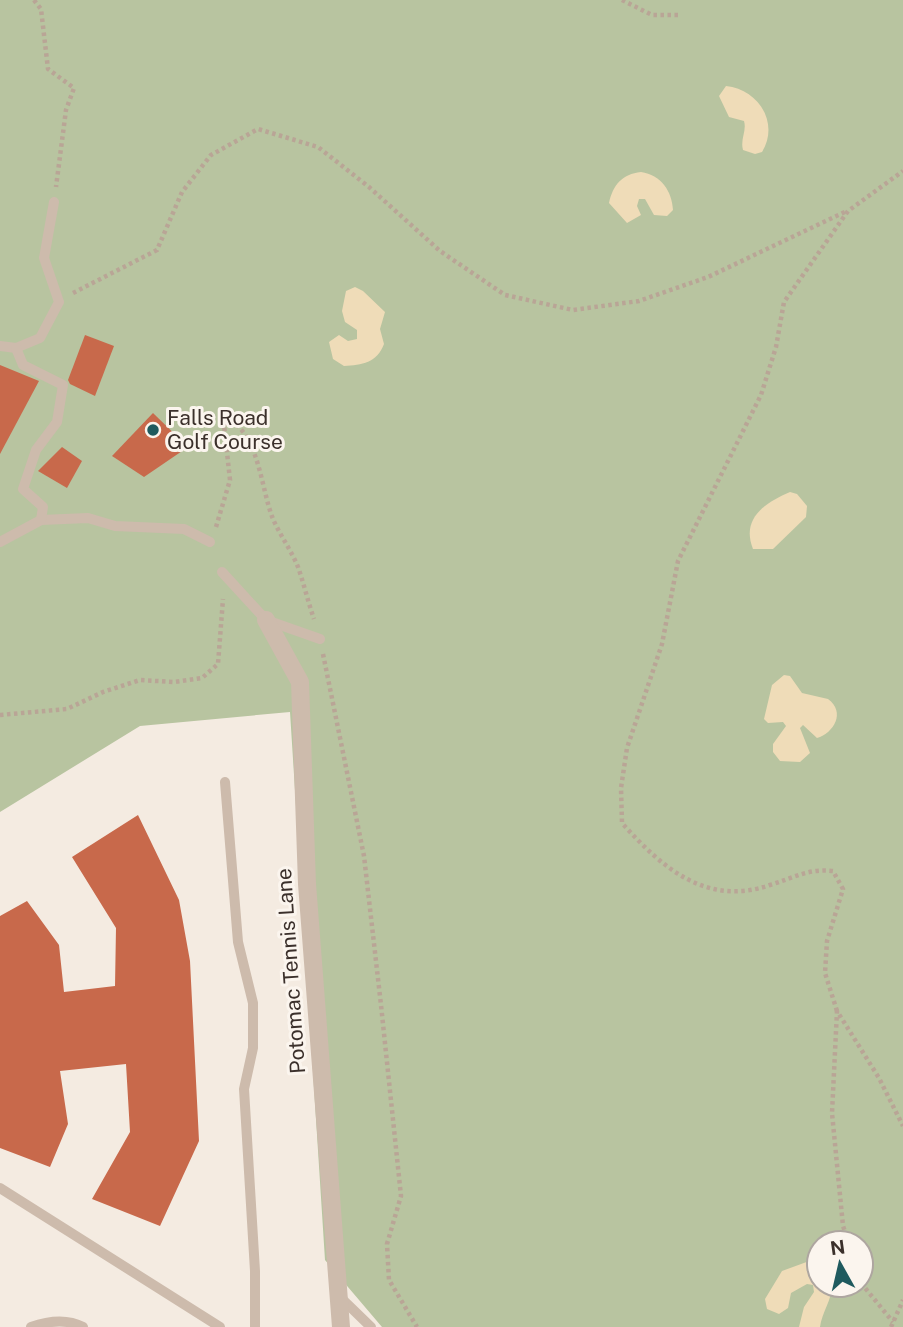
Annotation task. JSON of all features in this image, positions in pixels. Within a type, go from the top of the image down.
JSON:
[{"type":"street","name":"Potomac Tennis Lane","points":[[266,620],[300,681],[307,884],[341,1327]]},
{"type":"lane","points":[[0,346],[16,348],[40,338],[59,302],[44,258],[54,202]]},
{"type":"lane","points":[[16,348],[23,365],[64,385],[57,422],[36,450],[23,489],[43,507],[41,520]]},
{"type":"lane","points":[[0,542],[41,520],[88,518],[115,526],[184,529],[210,542]]},
{"type":"lane","points":[[222,572],[266,620],[320,639]]},
{"type":"lane","points":[[225,782],[238,942],[253,1003],[253,1048],[244,1089],[255,1271],[255,1327]]},
{"type":"lane","points":[[0,1188],[220,1327]]},
{"type":"lane","points":[[338,1295],[371,1327]]},
{"type":"lane","points":[[31,1327],[46,1321],[63,1321],[83,1327]]},
{"type":"path","points":[[34,0],[41,9],[48,69],[74,88],[66,110],[54,202]]},
{"type":"path","points":[[622,0],[652,15],[678,15]]},
{"type":"path","points":[[59,302],[94,279],[157,250],[182,192],[211,155],[258,129],[318,147],[369,187],[440,251],[505,295],[573,310],[639,301],[708,277],[848,211],[903,171]]},
{"type":"path","points":[[848,211],[784,302],[776,347],[761,395],[678,561],[662,645],[627,748],[621,788],[622,823],[641,844],[671,869],[705,888],[737,894],[769,886],[813,869],[832,871],[844,889],[827,941],[825,973],[837,1011],[879,1078],[903,1126]]},
{"type":"path","points":[[837,1011],[832,1113],[844,1229]]},
{"type":"path","points":[[873,1299],[892,1325],[903,1300]]},
{"type":"green space","name":"Falls Road Golf Course","points":[[0,0],[903,0],[903,1327],[382,1327],[325,1260],[290,712],[140,726],[0,812]]},
{"type":"sand","points":[[726,86],[748,93],[763,109],[768,130],[762,152],[755,154],[743,150],[744,121],[729,117],[719,96]]},
{"type":"sand","points":[[641,172],[660,180],[668,190],[673,210],[667,216],[654,215],[645,199],[639,199],[637,206],[641,215],[627,223],[609,203],[616,186],[624,178]]},
{"type":"sand","points":[[355,287],[385,312],[380,329],[384,344],[368,362],[344,366],[333,359],[329,342],[339,335],[348,341],[357,339],[357,330],[345,322],[342,311],[346,291]]},
{"type":"sand","points":[[790,492],[797,494],[807,506],[806,517],[773,549],[753,549],[750,529],[757,513]]},
{"type":"sand","points":[[784,675],[790,676],[802,693],[828,699],[836,710],[833,727],[817,738],[803,725],[800,728],[810,753],[800,762],[780,761],[773,752],[773,744],[786,726],[783,722],[768,723],[764,719],[772,685]]},
{"type":"sand","points":[[805,1263],[805,1285],[791,1293],[788,1308],[779,1314],[767,1309],[765,1299],[782,1271]]},
{"type":"sand","points":[[809,1299],[830,1299],[820,1327],[799,1327],[804,1307]]},
{"type":"building","points":[[85,335],[114,346],[95,396],[70,384],[68,380]]},
{"type":"building","points":[[0,365],[39,381],[0,454]]},
{"type":"building","name":"Falls Road Golf Course","points":[[153,413],[188,447],[144,477],[112,456]]},
{"type":"building","points":[[62,447],[82,461],[67,488],[38,471]]},
{"type":"building","points":[[138,815],[179,900],[190,961],[199,1141],[160,1226],[92,1199],[130,1132],[126,1064],[60,1071],[68,1124],[50,1167],[0,1148],[0,916],[27,901],[59,945],[64,992],[115,986],[116,928],[72,857]]},
{"type":"place","name":"Falls Road Golf Course","points":[[153,430]]}]
